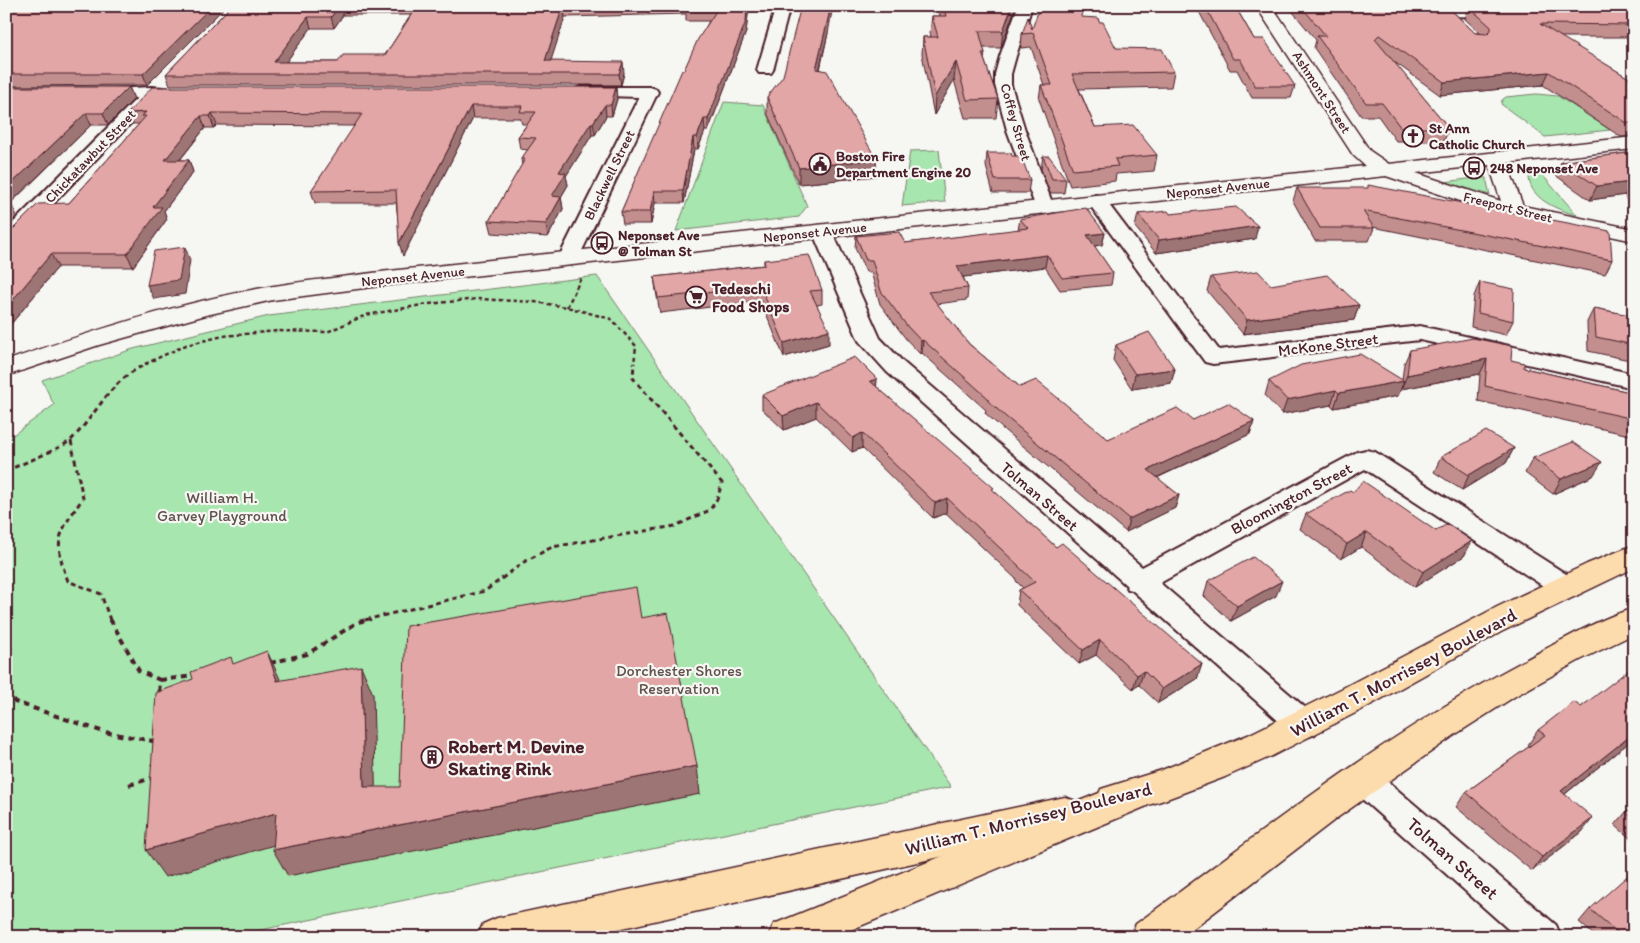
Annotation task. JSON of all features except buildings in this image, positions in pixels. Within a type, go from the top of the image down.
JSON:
[{"type":"main road","name":"Ashmont Street","points":[[1264,6],[1363,155],[1385,170]]},
{"type":"main road","name":"Neponset Avenue","points":[[6,369],[90,340],[144,324],[273,293],[575,266],[822,231],[1634,143]]},
{"type":"main road","points":[[1496,158],[1515,211]]},
{"type":"main road","name":"Freeport Street","points":[[1385,170],[1515,211],[1634,234]]},
{"type":"main road","name":"William T. Morrissey Boulevard","points":[[498,937],[1007,827],[1134,795],[1250,752],[1491,624],[1634,556]]},
{"type":"main road","points":[[1150,937],[1363,780],[1492,694],[1552,660],[1634,620]]},
{"type":"main road","points":[[788,937],[1134,795]]},
{"type":"street","points":[[765,70],[782,6]]},
{"type":"street","name":"Coffey Street","points":[[1025,6],[1008,56],[1003,74],[1003,85],[1016,130],[1045,208]]},
{"type":"street","points":[[1444,10],[1511,13]]},
{"type":"street","points":[[1444,10],[1465,30]]},
{"type":"street","points":[[83,93],[157,87],[194,93]]},
{"type":"street","name":"Chickatawbut Street","points":[[6,241],[157,87]]},
{"type":"street","name":"Blackwell Street","points":[[560,92],[650,92],[575,266]]},
{"type":"street","name":"McKone Street","points":[[1096,201],[1213,357],[1420,333],[1634,381]]},
{"type":"street","name":"Tolman Street","points":[[822,231],[870,341],[895,367],[1138,582],[1304,725]]},
{"type":"street","name":"Bloomington Street","points":[[1138,582],[1366,458],[1566,588]]},
{"type":"street","name":"Tolman Street","points":[[1363,780],[1543,937]]},
{"type":"path","points":[[567,307],[575,266]]},
{"type":"path","points":[[6,471],[71,441],[117,382],[132,370],[186,345],[223,336],[277,331],[327,332],[366,315],[428,304],[478,299],[535,302],[567,307],[611,319],[636,346],[634,378],[722,483],[717,499],[710,510],[675,526],[552,547],[524,562],[484,591],[358,622],[307,654],[261,665]]},
{"type":"path","points":[[71,441],[83,498],[58,537],[59,562],[68,581],[101,594],[112,625],[139,671],[160,680],[197,676]]},
{"type":"path","points":[[6,646],[11,648],[6,667]]},
{"type":"path","points":[[158,697],[160,680]]},
{"type":"path","points":[[6,691],[15,702],[104,732],[153,741]]},
{"type":"path","points":[[153,750],[154,732]]},
{"type":"path","points":[[128,785],[152,778],[153,769]]},
{"type":"green space","points":[[1536,94],[1558,96],[1610,130],[1545,137],[1501,104],[1502,100],[1506,97]]},
{"type":"green space","points":[[724,102],[763,105],[807,206],[799,217],[676,231]]},
{"type":"green space","points":[[939,150],[945,202],[902,206],[910,151]]},
{"type":"green space","points":[[1538,170],[1577,215],[1561,210],[1538,196],[1530,183],[1529,175]]},
{"type":"green space","points":[[1486,178],[1490,195],[1445,182]]},
{"type":"green space","points":[[597,276],[951,787],[227,937],[6,937],[6,440],[54,405],[42,380],[133,349],[269,316]]},
{"type":"place","name":"St Ann Catholic Church","points":[[1413,136]]},
{"type":"place","name":"Boston Fire Department Engine 20","points":[[820,164]]},
{"type":"place","name":"248 Neponset Ave","points":[[1474,168]]},
{"type":"place","name":"Neponset Ave @ Tolman St","points":[[602,243]]},
{"type":"place","name":"Tedeschi Food Shops","points":[[696,297]]},
{"type":"place","name":"Robert M. Devine Skating Rink","points":[[432,757]]},
{"type":"park label","name":"William H. Garvey Playground","points":[[222,506]]},
{"type":"park label","name":"Dorchester Shores Reservation","points":[[679,679]]}]
